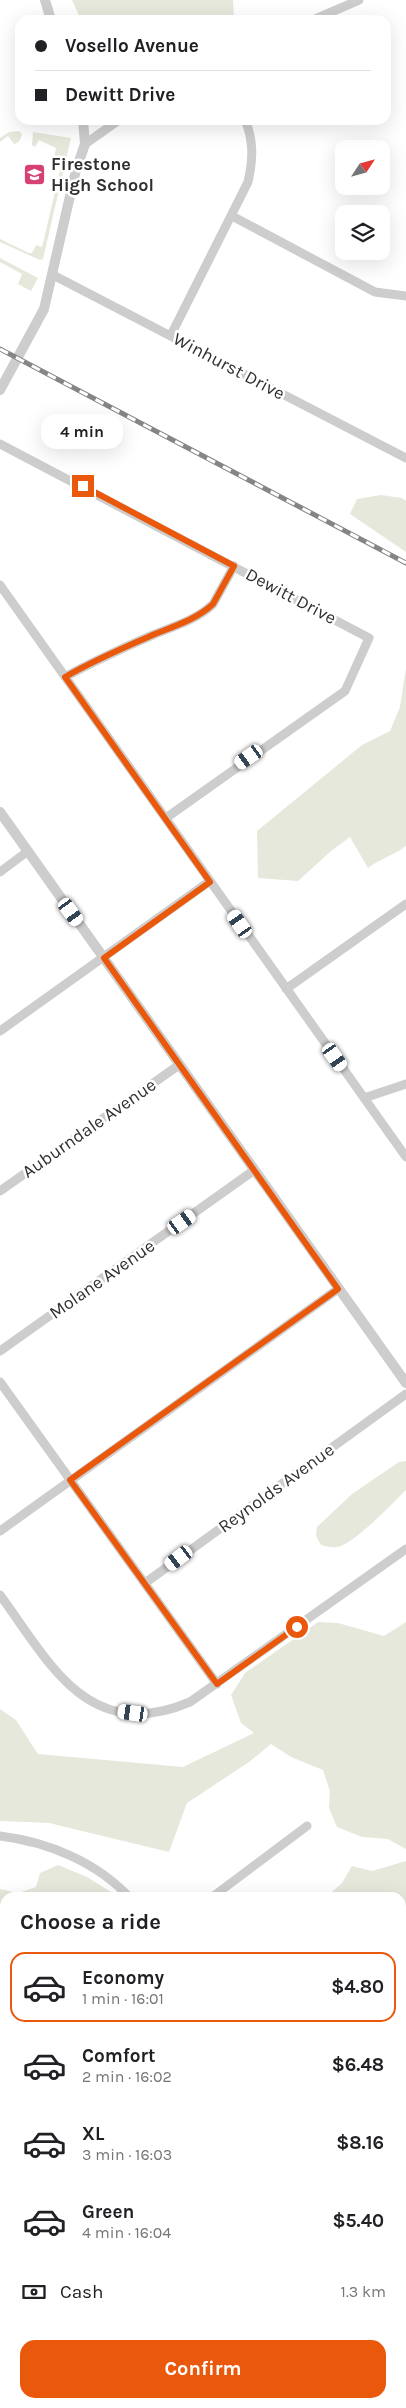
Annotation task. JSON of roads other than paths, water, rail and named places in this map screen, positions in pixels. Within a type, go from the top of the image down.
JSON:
[{"type":"street","points":[[45,0],[50,15]]},
{"type":"street","points":[[324,15],[359,0]]},
{"type":"street","points":[[0,390],[44,309],[76,170],[85,144],[84,125]]},
{"type":"street","points":[[85,144],[112,125]]},
{"type":"street","points":[[171,335],[248,182],[252,166],[251,139],[247,125]]},
{"type":"street","points":[[232,216],[375,292],[406,296]]},
{"type":"street","name":"Winhurst Drive","points":[[53,275],[406,458]]},
{"type":"street","name":"Dewitt Drive","points":[[0,444],[369,638],[345,691],[166,818]]},
{"type":"street","points":[[65,677],[94,661],[192,618],[208,609],[213,604],[234,566]]},
{"type":"street","points":[[0,585],[406,1157]]},
{"type":"street","points":[[0,812],[178,1065],[406,1383]]},
{"type":"street","points":[[0,872],[28,851]]},
{"type":"street","points":[[0,1031],[210,882]]},
{"type":"street","points":[[286,989],[406,904]]},
{"type":"street","name":"Auburndale Avenue","points":[[0,1191],[178,1065]]},
{"type":"street","points":[[364,1098],[406,1084]]},
{"type":"street","name":"Molane Avenue","points":[[0,1351],[254,1171]]},
{"type":"street","points":[[0,1531],[338,1289]]},
{"type":"street","points":[[0,1382],[217,1684]]},
{"type":"street","name":"Reynolds Avenue","points":[[145,1583],[406,1394]]},
{"type":"street","points":[[0,1595],[60,1678],[78,1693],[92,1702],[123,1712],[151,1713],[175,1708],[190,1702],[406,1549]]},
{"type":"street","points":[[219,1892],[307,1826]]},
{"type":"street","points":[[0,1836],[56,1850],[94,1869],[123,1892]]},
{"type":"railway","points":[[0,349],[406,563]]},
{"type":"place","name":"Firestone High School","points":[[35,174]]}]
